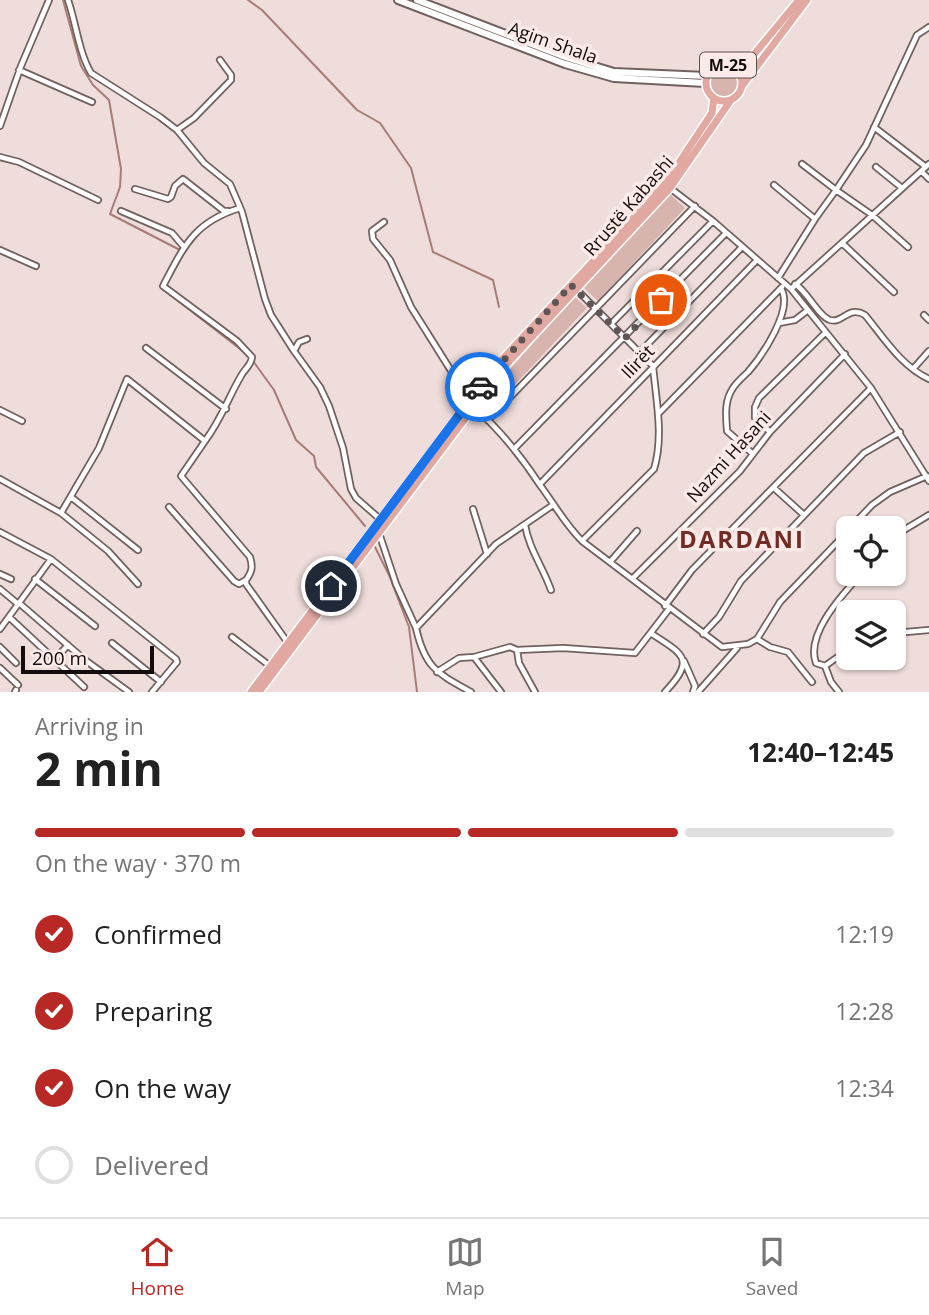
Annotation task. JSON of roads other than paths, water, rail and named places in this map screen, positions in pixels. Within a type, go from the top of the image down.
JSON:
[{"type":"main road","name":"Agim Shala","points":[[398,0],[565,64],[614,78],[706,80]]},
{"type":"main road","name":"Agim Shala","points":[[417,0],[568,58],[614,72],[706,80]]},
{"type":"main road","name":"M-25","points":[[799,0],[751,58],[732,67],[719,65],[712,69],[706,80],[708,92],[714,98],[719,101],[731,100],[740,92],[807,0]]},
{"type":"main road","name":"M-25","points":[[732,67],[740,75],[742,87]]},
{"type":"main road","name":"Rrustë Kabashi","points":[[251,692],[470,404],[664,184],[712,113],[714,98]]},
{"type":"main road","name":"Rrustë Kabashi","points":[[574,287],[670,188],[731,100]]},
{"type":"main road","name":"Rrustë Kabashi","points":[[259,692],[379,533],[470,404]]},
{"type":"street","points":[[0,126],[19,70],[49,0]]},
{"type":"street","points":[[68,0],[82,45],[84,62],[91,73],[177,130],[204,163],[230,184],[240,208],[271,315],[320,387],[329,406],[343,447],[351,489],[356,498],[380,519]]},
{"type":"street","points":[[778,278],[866,145],[917,35],[929,27]]},
{"type":"street","points":[[177,130],[194,118],[231,80],[231,75],[220,60]]},
{"type":"street","points":[[19,70],[92,102]]},
{"type":"street","points":[[793,287],[927,165],[874,127]]},
{"type":"street","points":[[0,156],[19,162],[98,200]]},
{"type":"street","points":[[802,164],[872,215],[908,247]]},
{"type":"street","points":[[876,167],[902,188]]},
{"type":"street","points":[[921,171],[929,179]]},
{"type":"street","points":[[135,189],[168,199],[175,186],[183,179],[224,211],[229,211]]},
{"type":"street","points":[[774,185],[815,219]]},
{"type":"street","points":[[670,188],[713,221],[778,278],[782,286],[782,317],[750,370],[732,388],[726,405],[727,431],[753,454]]},
{"type":"street","points":[[488,419],[695,206]]},
{"type":"street","points":[[169,507],[234,581],[239,584],[246,580],[253,566],[250,557],[181,476],[226,409],[242,373],[251,364],[250,353],[163,286],[189,238],[229,211],[240,208]]},
{"type":"street","points":[[121,211],[172,233],[184,247]]},
{"type":"street","points":[[611,324],[713,221]]},
{"type":"street","points":[[384,222],[372,231],[373,239],[390,260],[411,307],[470,404],[488,419],[514,449],[567,525],[582,541],[714,643],[722,648],[757,639],[780,602],[836,543]]},
{"type":"street","points":[[514,449],[726,233]]},
{"type":"street","points":[[842,243],[894,292]]},
{"type":"street","points":[[640,352],[742,247]]},
{"type":"street","points":[[0,250],[36,266]]},
{"type":"street","name":"Ilirët","points":[[540,484],[757,260]]},
{"type":"street","points":[[782,286],[804,291],[826,318],[838,320],[852,312],[865,315],[899,356],[929,379]]},
{"type":"street","points":[[657,414],[782,286]]},
{"type":"street","points":[[574,287],[653,366],[657,414],[658,457],[654,469],[582,541]]},
{"type":"street","points":[[793,287],[808,310],[871,388],[928,478],[890,492],[861,516]]},
{"type":"street","points":[[778,324],[795,320],[808,310]]},
{"type":"street","points":[[924,315],[929,320]]},
{"type":"street","points":[[770,432],[755,418],[755,407],[759,398],[826,331]]},
{"type":"street","points":[[294,351],[299,342],[307,339]]},
{"type":"street","points":[[146,348],[226,409]]},
{"type":"street","points":[[913,369],[929,351]]},
{"type":"street","name":"Nazmi Hasani","points":[[633,578],[740,471],[770,432],[845,355]]},
{"type":"street","points":[[61,513],[99,448],[127,379],[205,441]]},
{"type":"street","points":[[437,672],[459,658],[474,657],[510,647],[517,650],[563,648],[635,653],[652,634],[692,570],[871,388]]},
{"type":"street","points":[[0,410],[22,421]]},
{"type":"street","points":[[703,634],[719,617],[741,581],[864,453],[901,432]]},
{"type":"street","points":[[0,479],[61,513],[108,551],[138,584]]},
{"type":"street","points":[[774,488],[804,515]]},
{"type":"street","points":[[71,497],[138,551]]},
{"type":"street","points":[[416,628],[487,554],[511,533],[553,505]]},
{"type":"street","points":[[473,509],[487,554]]},
{"type":"street","points":[[906,529],[929,515]]},
{"type":"street","points":[[525,525],[528,542],[551,590]]},
{"type":"street","points":[[610,562],[637,531]]},
{"type":"street","points":[[0,532],[51,559],[176,659],[177,662],[152,692]]},
{"type":"street","points":[[379,533],[396,584],[416,628],[422,652],[437,672],[471,692]]},
{"type":"street","points":[[0,629],[51,559]]},
{"type":"street","points":[[0,574],[11,579]]},
{"type":"street","points":[[34,579],[95,626]]},
{"type":"street","points":[[246,580],[288,643]]},
{"type":"street","points":[[825,666],[816,663],[814,658],[824,620],[850,586]]},
{"type":"street","points":[[0,589],[129,692]]},
{"type":"street","points":[[9,617],[84,687]]},
{"type":"street","points":[[906,632],[929,630]]},
{"type":"street","points":[[652,634],[688,665],[695,685],[693,692]]},
{"type":"street","points":[[232,638],[270,666]]},
{"type":"street","points":[[757,639],[788,652],[812,682]]},
{"type":"street","points":[[112,643],[161,682]]},
{"type":"street","points":[[55,659],[68,645]]},
{"type":"street","points":[[698,692],[738,646]]},
{"type":"street","points":[[0,647],[16,663]]},
{"type":"street","points":[[517,650],[519,663],[535,692]]},
{"type":"street","points":[[474,657],[501,692]]},
{"type":"street","points":[[665,692],[683,671],[682,658]]},
{"type":"street","points":[[825,666],[836,658]]},
{"type":"street","points":[[825,666],[831,682],[839,692]]},
{"type":"street","points":[[0,668],[16,689]]},
{"type":"waterway","points":[[63,0],[81,66],[93,85],[109,100],[121,169],[120,187],[110,214],[180,250]]},
{"type":"waterway","points":[[248,0],[262,10],[357,110],[380,123],[411,168],[433,252],[493,280],[499,307]]},
{"type":"waterway","points":[[172,273],[164,290],[244,352]]},
{"type":"waterway","points":[[253,361],[274,390],[296,440],[314,456],[316,467],[365,526]]},
{"type":"waterway","points":[[374,545],[409,627],[417,692]]},
{"type":"district","name":"DARDANI","points":[[742,540]]}]
